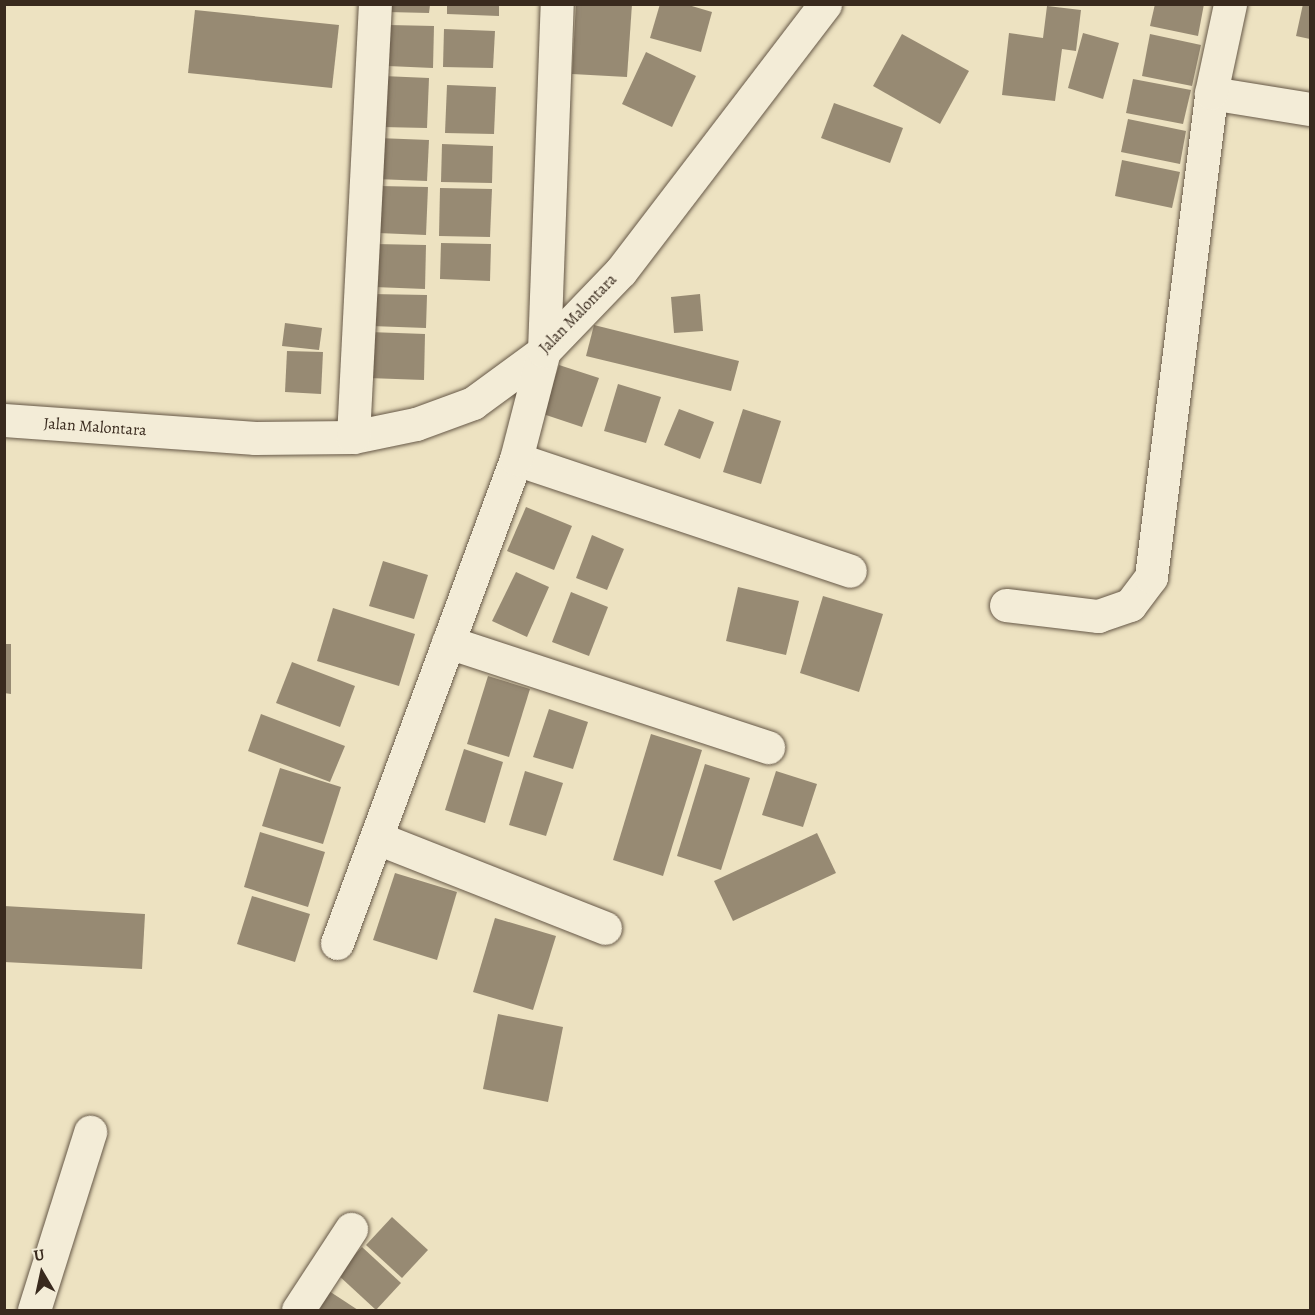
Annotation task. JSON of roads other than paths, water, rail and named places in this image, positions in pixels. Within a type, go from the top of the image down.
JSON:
[{"type":"street","points":[[353,437],[375,4]]},
{"type":"street","points":[[337,943],[516,459],[544,351],[557,4]]},
{"type":"street","name":"Jalan Malontara","points":[[4,420],[255,438],[353,437],[416,424],[473,403],[544,351],[621,271],[825,4]]},
{"type":"street","points":[[1006,605],[1098,616],[1130,605],[1151,577],[1211,93],[1230,4]]},
{"type":"street","points":[[1211,93],[1311,110]]},
{"type":"street","points":[[516,459],[850,571]]},
{"type":"street","points":[[448,642],[768,747]]},
{"type":"street","points":[[377,838],[605,928]]},
{"type":"street","points":[[34,1311],[90,1132]]},
{"type":"street","points":[[298,1311],[351,1229]]}]
